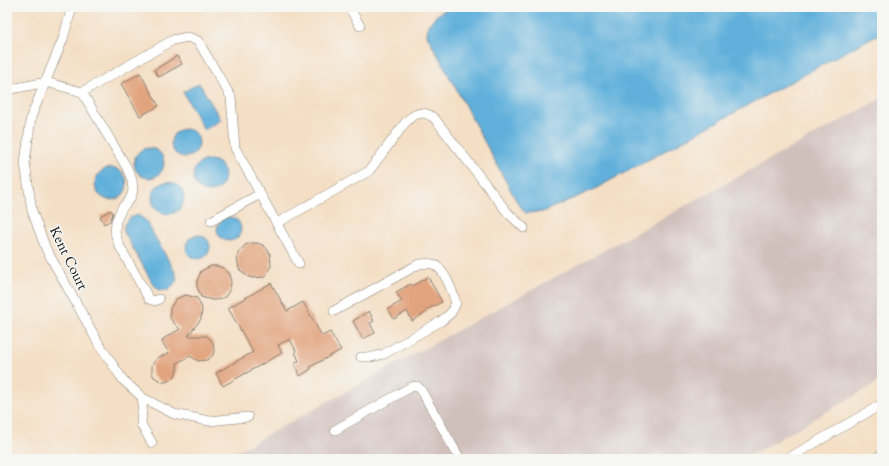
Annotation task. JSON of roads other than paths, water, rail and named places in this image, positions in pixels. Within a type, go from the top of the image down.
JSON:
[{"type":"highway","points":[[878,459],[882,457]]},
{"type":"street","name":"Kent Court","points":[[72,7],[63,39],[31,117],[25,163],[32,211],[46,248],[99,344],[123,380],[143,398],[174,414],[209,421],[248,417]]},
{"type":"street","points":[[349,7],[360,26]]},
{"type":"street","points":[[82,92],[173,40],[188,37],[198,41],[231,97],[235,148],[299,264]]},
{"type":"street","points":[[7,90],[46,82],[82,92],[127,168],[132,180],[133,191],[130,199],[122,208],[116,221],[115,233],[117,239],[149,299],[155,301],[159,299]]},
{"type":"street","points":[[276,223],[369,171],[410,117],[420,113],[430,114],[435,119],[508,213],[524,228]]},
{"type":"street","points":[[211,221],[260,194]]},
{"type":"street","points":[[334,311],[420,264],[432,264],[441,271],[453,291],[456,303],[451,313],[441,321],[384,354],[372,357],[361,357]]},
{"type":"street","points":[[335,430],[411,387],[417,386],[421,390],[460,459]]},
{"type":"street","points":[[143,398],[141,424],[152,443]]},
{"type":"street","points":[[787,459],[882,404]]},
{"type":"water","points":[[450,7],[882,7],[882,32],[593,190],[542,212],[526,213],[517,202],[427,35],[428,25],[437,15]]},
{"type":"water","points":[[199,83],[221,120],[204,130],[183,92]]},
{"type":"water","points":[[185,129],[191,130],[195,133],[198,137],[198,149],[195,153],[191,156],[185,157],[179,156],[175,153],[172,149],[171,143],[172,137],[175,133],[179,130]]},
{"type":"water","points":[[149,148],[155,149],[163,157],[163,169],[155,177],[149,178],[143,177],[135,169],[134,163],[135,157],[143,149]]},
{"type":"water","points":[[206,160],[212,160],[221,164],[225,176],[221,188],[212,192],[206,192],[197,188],[193,179],[193,173],[197,164]]},
{"type":"water","points":[[114,168],[120,170],[125,175],[127,184],[125,193],[120,198],[108,200],[102,198],[97,193],[95,181],[97,175],[102,170]]},
{"type":"water","points":[[165,182],[171,182],[181,189],[184,198],[183,204],[177,211],[171,214],[165,214],[155,207],[152,201],[152,195],[159,185]]},
{"type":"water","points":[[138,215],[146,221],[175,272],[177,280],[169,290],[159,290],[153,284],[124,232],[124,224],[130,218]]},
{"type":"water","points":[[229,217],[237,221],[241,229],[237,237],[229,241],[221,237],[217,229],[221,221]]},
{"type":"water","points":[[198,235],[207,238],[210,247],[207,256],[198,259],[189,256],[186,247],[189,238]]}]
